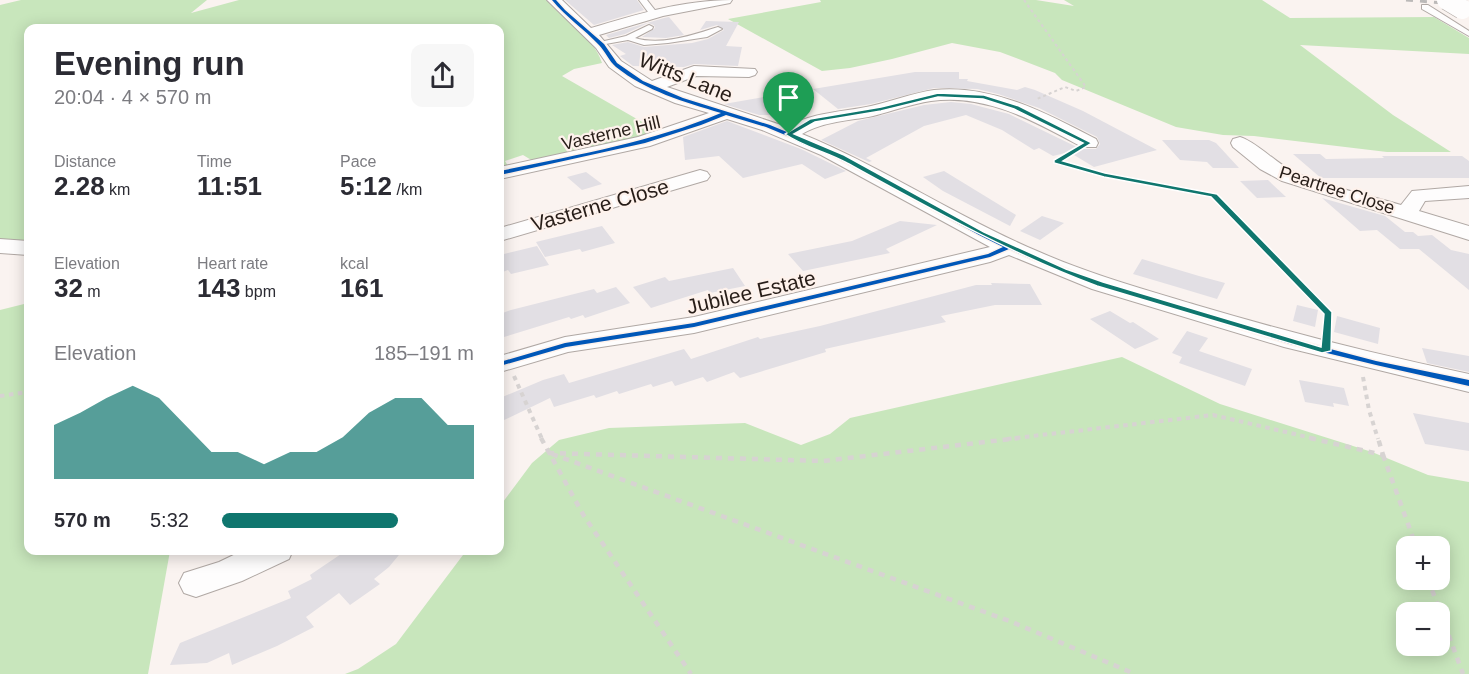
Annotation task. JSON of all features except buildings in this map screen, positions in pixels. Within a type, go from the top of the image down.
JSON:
[{"type":"street","name":"Witts Lane","points":[[554,0],[595,38],[619,69],[651,87],[789,134],[855,163],[1008,247],[1100,284],[1326,351],[1469,383]]},
{"type":"street","points":[[595,38],[725,0]]},
{"type":"street","points":[[1447,0],[1462,9]]},
{"type":"street","points":[[651,87],[694,71],[727,67],[749,72]]},
{"type":"street","points":[[789,134],[813,120],[881,109],[938,95],[984,97],[1017,107],[1063,135],[1089,143]]},
{"type":"street","name":"Vasterne Hill","points":[[504,172],[650,141],[726,114]]},
{"type":"street","name":"Peartree Close","points":[[1240,143],[1267,165],[1289,177],[1469,233]]},
{"type":"street","name":"Vasterne Close","points":[[504,234],[700,176]]},
{"type":"street","name":"Peartree Close","points":[[1408,213],[1413,200],[1419,195],[1469,192]]},
{"type":"street","points":[[0,246],[24,248]]},
{"type":"street","name":"Jubilee Estate","points":[[504,363],[582,341],[694,325],[990,255],[1008,247]]},
{"type":"street","points":[[196,583],[230,572],[266,555]]},
{"type":"lane","points":[[628,38],[652,21],[643,0]]},
{"type":"lane","points":[[1425,7],[1469,34]]},
{"type":"lane","points":[[595,38],[628,38],[648,43],[704,35],[718,29]]},
{"type":"path","points":[[1017,107],[1065,87],[1076,91],[1086,87],[1024,0]]},
{"type":"path","points":[[1089,143],[1057,162],[1104,175],[1214,195],[1329,314],[1326,351]]},
{"type":"path","points":[[1360,360],[1369,410],[1412,536]]},
{"type":"path","points":[[504,363],[548,453],[584,516],[691,674]]},
{"type":"path","points":[[0,396],[24,393]]},
{"type":"path","points":[[548,453],[823,461],[1213,415],[1383,455]]},
{"type":"path","points":[[548,453],[1012,622],[1135,674]]},
{"type":"path","points":[[1432,590],[1463,674]]},
{"type":"green space","points":[[21,0],[207,0],[191,13],[239,0],[547,0],[592,44],[602,63],[574,69],[562,76],[663,134],[599,149],[587,145],[573,148],[576,153],[533,161],[523,155],[505,161],[508,166],[504,167],[504,24],[24,24],[24,243],[0,242],[0,5]]},
{"type":"green space","points":[[820,0],[1036,0],[1074,6],[1064,0],[1262,0],[1290,18],[1434,17],[1469,38],[1469,54],[1300,45],[1393,115],[1451,152],[1387,152],[1254,136],[1223,135],[1176,127],[1062,80],[1055,73],[1000,52],[952,43],[892,59],[822,71],[728,19],[821,2]]},
{"type":"green space","points":[[24,304],[24,555],[169,555],[148,674],[0,674],[0,310]]},
{"type":"green space","points":[[1122,357],[1220,404],[1372,452],[1428,475],[1469,482],[1469,674],[345,674],[358,669],[396,644],[463,555],[504,555],[504,501],[532,463],[559,440],[609,428],[745,423],[801,445],[830,434],[850,418]]},
{"type":"railway","points":[[1406,0],[1469,5]]},
{"type":"cycle path","points":[[554,0],[602,45],[615,64],[641,82],[681,99],[768,126],[828,151],[981,234],[1031,257],[1100,284],[1293,342],[1469,383]]},
{"type":"cycle path","points":[[504,172],[643,142],[726,113]]},
{"type":"cycle path","points":[[504,363],[565,345],[694,325],[990,255],[1008,247]]},
{"type":"route","points":[[960,94],[984,97],[1017,107],[1089,143],[1057,162],[1104,175],[1214,195],[1329,314],[1326,351],[1063,271],[981,234],[841,156],[789,134],[813,120],[881,109],[938,95],[960,94]]}]
